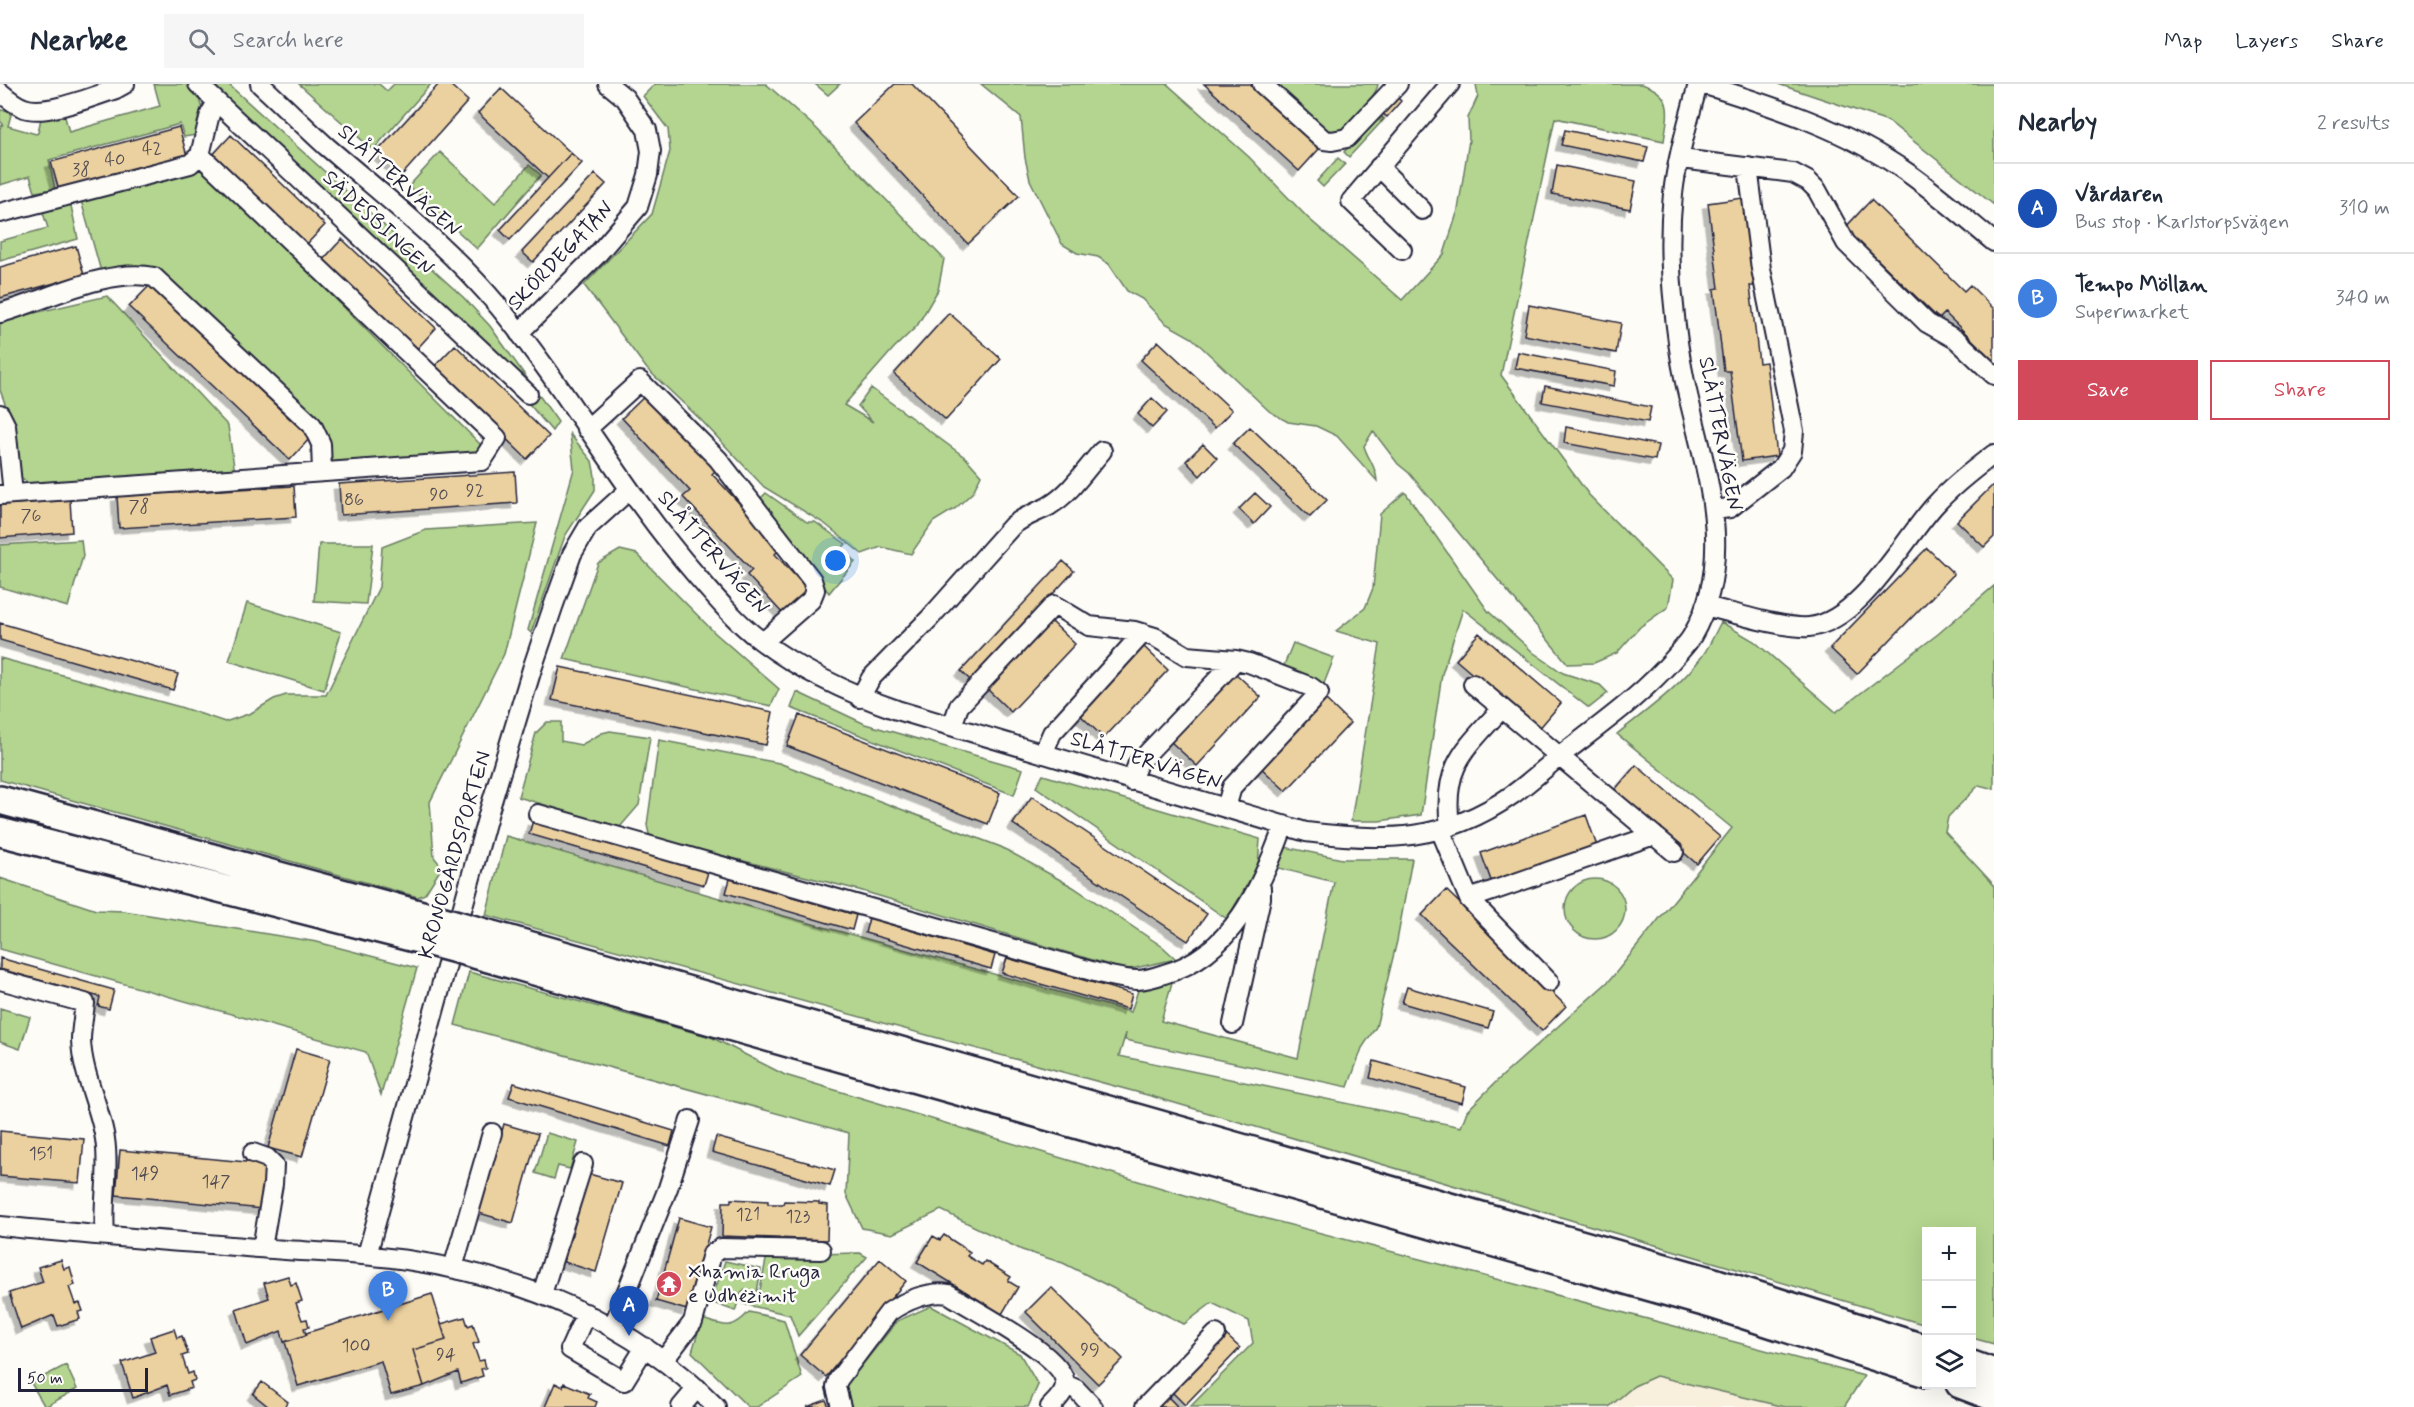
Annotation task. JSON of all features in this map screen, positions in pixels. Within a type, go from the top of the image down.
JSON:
[{"type":"highway","points":[[0,800],[430,929],[1706,1279],[1922,1348]]},
{"type":"highway","points":[[0,832],[430,929]]},
{"type":"highway","points":[[473,941],[1699,1301],[1922,1372]]},
{"type":"highway","points":[[1976,1367],[1994,1373]]},
{"type":"highway","points":[[1973,1389],[1994,1397]]},
{"type":"street","points":[[0,92],[23,108],[33,110],[56,107],[116,89],[125,84]]},
{"type":"street","name":"SÄDESBINGEN","points":[[198,84],[528,394]]},
{"type":"street","name":"SLÅTTERVÄGEN","points":[[260,84],[327,146],[384,194],[479,284],[519,333],[629,490],[681,558],[719,602],[763,642],[807,670],[860,698],[1306,832],[1386,839],[1420,835],[1445,827],[1511,795],[1658,676],[1692,637],[1705,606],[1717,550],[1714,510],[1710,482],[1685,381],[1674,305],[1671,246],[1673,193],[1700,84]]},
{"type":"street","name":"SKÖRDEGATAN","points":[[519,333],[596,256],[638,207],[648,175],[651,151],[647,130],[625,98],[608,84]]},
{"type":"street","points":[[1262,84],[1324,140],[1332,141],[1347,138],[1394,85]]},
{"type":"street","points":[[1402,250],[1351,201],[1450,84]]},
{"type":"street","points":[[1700,84],[1796,115],[1860,144],[1908,173],[1994,243]]},
{"type":"street","points":[[0,213],[190,164],[200,155],[210,114],[217,102]]},
{"type":"street","points":[[0,414],[6,426],[7,494],[482,461],[497,438],[200,155]]},
{"type":"street","points":[[1681,159],[1793,173],[1808,181],[1817,190],[1846,243],[1927,323],[1958,340],[1994,375]]},
{"type":"street","points":[[1379,167],[1422,210]]},
{"type":"street","points":[[1714,510],[1730,508],[1781,468],[1792,451],[1794,431],[1761,269],[1748,167]]},
{"type":"street","points":[[0,313],[98,281],[135,276],[154,277],[312,425],[321,444],[322,472]]},
{"type":"street","points":[[587,429],[640,381],[718,459],[812,580],[815,590],[811,600],[763,642]]},
{"type":"street","points":[[860,698],[871,678],[929,619],[1012,526],[1024,516],[1049,506],[1065,494],[1102,451]]},
{"type":"street","points":[[1705,606],[1790,626],[1807,627],[1834,619],[1876,581],[1935,504],[1994,453]]},
{"type":"street","name":"KRONOGÅRDSPORTEN","points":[[367,1255],[490,808],[532,669],[572,554],[588,527],[629,490]]},
{"type":"street","points":[[952,726],[959,706],[1054,605],[1089,626],[1143,633],[1155,637],[1187,656],[1236,660],[1311,687],[1319,693],[1232,787],[1226,808]]},
{"type":"street","points":[[1043,754],[1052,733],[1143,633]]},
{"type":"street","points":[[1131,781],[1138,763],[1236,660]]},
{"type":"street","points":[[1473,684],[1674,852]]},
{"type":"street","points":[[1502,708],[1460,755],[1453,770],[1445,827],[1469,899],[1549,982]]},
{"type":"street","points":[[538,814],[1114,977],[1139,980],[1182,969],[1210,951],[1240,917],[1261,883],[1284,825]]},
{"type":"street","points":[[1469,899],[1654,835]]},
{"type":"street","points":[[1233,1024],[1261,898],[1261,883]]},
{"type":"street","points":[[0,980],[85,1003],[81,1041],[105,1138],[107,1170],[105,1235]]},
{"type":"street","points":[[613,1326],[668,1188],[690,1120]]},
{"type":"street","points":[[453,1268],[492,1133]]},
{"type":"street","points":[[253,1153],[267,1158],[274,1165],[272,1194],[262,1248]]},
{"type":"street","points":[[542,1294],[583,1164]]},
{"type":"street","points":[[0,1226],[367,1255],[453,1268],[509,1291],[542,1294],[613,1326],[664,1360],[698,1388],[716,1407]]},
{"type":"street","points":[[664,1360],[693,1322],[712,1254],[721,1248],[821,1250]]},
{"type":"street","points":[[841,1407],[836,1387],[838,1380],[890,1312],[899,1305],[940,1292],[949,1294],[1036,1347],[1061,1369],[1065,1384],[1059,1398],[1050,1407]]},
{"type":"street","points":[[586,1313],[570,1350],[624,1382],[645,1347]]},
{"type":"street","points":[[1145,1407],[1216,1334]]},
{"type":"street","points":[[1065,1384],[1076,1389],[1093,1407]]},
{"type":"street","points":[[681,1407],[698,1388]]},
{"type":"shaded area","points":[[1656,1376],[1785,1407],[1609,1407],[1634,1386]]},
{"type":"green space","points":[[154,84],[187,84],[193,90],[202,108],[196,135],[184,137],[180,124],[49,160],[55,189],[35,192],[30,176],[0,185],[0,128],[3,124],[0,121],[0,110],[12,111],[8,126],[36,134],[41,118],[64,113],[69,132],[160,106]]},
{"type":"green space","points":[[209,84],[228,84],[463,297],[490,326],[558,422],[552,431],[464,327]]},
{"type":"green space","points":[[299,84],[379,84],[387,91],[394,84],[431,84],[373,150]]},
{"type":"green space","points":[[655,84],[766,84],[816,128],[944,259],[938,290],[917,326],[894,348],[844,405],[873,422],[858,406],[871,388],[966,458],[981,475],[973,492],[956,508],[933,522],[911,554],[881,547],[862,554],[825,524],[764,487],[701,420],[647,369],[584,285],[652,214],[670,151],[668,129],[643,96]]},
{"type":"green space","points":[[815,84],[840,84],[828,95]]},
{"type":"green space","points":[[981,84],[1167,84],[1249,157],[1308,218],[1402,300],[1444,254],[1458,210],[1469,140],[1468,118],[1478,96],[1476,84],[1641,84],[1660,93],[1667,106],[1664,141],[1555,118],[1501,375],[1589,495],[1673,580],[1668,607],[1640,627],[1617,653],[1594,663],[1568,664],[1409,473],[1398,464],[1373,431],[1364,446],[1377,481],[1337,436],[1316,426],[1288,422],[1269,411],[1192,338],[1165,323],[1142,299],[1127,291],[1109,264],[1098,257],[1077,253],[1062,244],[1030,180],[1025,158],[1021,117]]},
{"type":"green space","points":[[1277,84],[1378,84],[1369,101],[1353,120],[1344,128],[1329,132],[1303,114]]},
{"type":"green space","points":[[1778,84],[1994,84],[1994,205],[1888,121]]},
{"type":"green space","points":[[1378,114],[1384,119],[1349,157],[1344,152]]},
{"type":"green space","points":[[440,152],[495,203],[529,165],[541,175],[477,249],[409,186]]},
{"type":"green space","points":[[1338,158],[1345,164],[1323,187],[1317,181]]},
{"type":"green space","points":[[201,164],[480,444],[479,456],[329,467],[325,434],[157,274],[102,275],[80,197]]},
{"type":"green space","points":[[70,201],[78,239],[0,261],[0,241],[48,228],[42,210]]},
{"type":"green space","points":[[107,296],[228,426],[235,473],[31,485],[19,476],[13,425],[0,390],[0,321]]},
{"type":"green space","points":[[570,434],[592,461],[595,490],[565,536],[531,633],[528,630],[574,469]]},
{"type":"green space","points":[[1405,492],[1488,611],[1534,653],[1563,673],[1600,685],[1608,693],[1589,708],[1463,609],[1442,674],[1421,815],[1379,821],[1351,821],[1380,644],[1336,631],[1365,608],[1373,588],[1380,514]]},
{"type":"green space","points":[[766,493],[807,522],[815,522],[846,544],[842,548],[855,562],[829,593],[758,501]]},
{"type":"green space","points":[[537,523],[504,654],[430,802],[434,857],[442,867],[425,894],[418,897],[0,780],[0,658],[180,707],[225,722],[251,713],[274,699],[286,695],[326,695],[379,587],[382,547],[426,530]]},
{"type":"green space","points":[[81,540],[83,556],[68,607],[0,587],[0,545]]},
{"type":"green space","points":[[319,544],[373,544],[366,604],[314,601]]},
{"type":"green space","points":[[620,550],[637,554],[715,633],[779,689],[771,706],[564,659],[598,563]]},
{"type":"green space","points":[[1994,586],[1994,789],[1979,785],[1948,817],[1945,832],[1994,885],[1994,1344],[1976,1339],[1976,1227],[1922,1227],[1922,1324],[1151,1096],[486,915],[506,836],[726,900],[1131,1012],[1140,984],[1173,979],[1161,1021],[1298,1058],[1334,882],[1275,867],[1285,847],[1342,859],[1412,859],[1397,941],[1376,1027],[1362,1048],[1348,1087],[1125,1040],[1126,1033],[1119,1056],[1461,1127],[1467,1111],[1499,1079],[1610,980],[1732,828],[1617,734],[1684,677],[1703,655],[1721,622],[1754,641],[1836,712],[1938,634]]},
{"type":"green space","points":[[247,603],[341,632],[324,690],[229,661]]},
{"type":"green space","points":[[1293,643],[1334,658],[1323,686],[1282,670]]},
{"type":"green space","points":[[797,692],[865,724],[1023,769],[1014,795],[791,708]]},
{"type":"green space","points":[[547,722],[561,722],[561,741],[581,745],[610,731],[650,737],[639,805],[620,827],[518,797],[536,733]]},
{"type":"green space","points":[[659,740],[779,763],[1001,847],[1073,887],[1163,947],[1176,959],[1126,970],[859,890],[656,839],[649,834],[647,825]]},
{"type":"green space","points":[[1043,775],[1260,839],[1258,866],[1227,919],[1036,787]]},
{"type":"green space","points":[[0,878],[96,910],[124,911],[317,942],[417,968],[381,1095],[366,1052],[0,949]]},
{"type":"green space","points":[[1595,879],[1612,884],[1620,892],[1625,909],[1620,926],[1612,934],[1595,939],[1578,934],[1570,926],[1565,909],[1570,892],[1578,884]]},
{"type":"green space","points":[[469,972],[711,1037],[785,1075],[1245,1213],[1864,1376],[1844,1407],[1785,1407],[1656,1376],[1634,1386],[1609,1407],[1190,1407],[1253,1343],[1249,1321],[1212,1303],[1184,1324],[1063,1263],[1022,1250],[941,1210],[892,1234],[862,1228],[846,1194],[849,1133],[455,1025]]},
{"type":"green space","points":[[0,1008],[30,1017],[20,1049],[0,1042]]},
{"type":"green space","points":[[547,1133],[578,1142],[570,1169],[558,1166],[554,1179],[535,1173]]},
{"type":"green space","points":[[860,1253],[867,1257],[798,1336],[790,1315],[743,1304],[748,1293],[759,1295],[767,1255]]},
{"type":"green space","points":[[725,1261],[761,1269],[757,1292],[744,1290],[735,1311],[711,1302]]},
{"type":"green space","points":[[931,1306],[1020,1354],[1038,1385],[1028,1407],[852,1407],[845,1387],[897,1321]]},
{"type":"green space","points":[[749,1312],[784,1320],[802,1377],[757,1407],[748,1407],[692,1352],[702,1319],[728,1325],[737,1322]]},
{"type":"green space","points":[[66,1365],[77,1389],[45,1407],[31,1383]]},
{"type":"building","points":[[439,84],[449,84],[468,101],[402,175],[377,152]]},
{"type":"building","points":[[895,84],[912,84],[1019,196],[968,244],[854,123]]},
{"type":"building","points":[[1204,84],[1249,84],[1319,149],[1299,171]]},
{"type":"building","points":[[501,88],[571,153],[548,178],[478,113]]},
{"type":"building","points":[[1395,95],[1401,101],[1387,117],[1380,111]]},
{"type":"building","points":[[179,127],[187,156],[59,191],[51,162]]},
{"type":"building","points":[[1565,130],[1648,147],[1644,162],[1561,145]]},
{"type":"building","points":[[231,135],[325,225],[304,247],[210,158]]},
{"type":"building","points":[[571,153],[582,163],[510,240],[500,230]]},
{"type":"building","points":[[1557,165],[1636,181],[1630,209],[1552,194]]},
{"type":"building","points":[[595,174],[606,184],[533,262],[522,252]]},
{"type":"building","points":[[1743,198],[1754,286],[1750,286],[1759,363],[1766,362],[1777,456],[1742,461],[1730,371],[1724,371],[1714,289],[1719,288],[1708,203]]},
{"type":"building","points":[[1871,200],[1964,291],[1970,285],[1994,309],[1994,361],[1945,313],[1939,319],[1845,228]]},
{"type":"building","points":[[342,239],[436,328],[415,351],[321,262]]},
{"type":"building","points":[[76,246],[84,275],[0,298],[0,267]]},
{"type":"building","points":[[150,285],[310,438],[290,460],[129,307]]},
{"type":"building","points":[[1529,305],[1621,323],[1616,353],[1524,335]]},
{"type":"building","points":[[949,313],[1001,359],[946,420],[894,374]]},
{"type":"building","points":[[1158,341],[1232,410],[1215,428],[1141,360]]},
{"type":"building","points":[[455,345],[549,436],[527,459],[433,368]]},
{"type":"building","points":[[1518,352],[1616,371],[1614,386],[1515,368]]},
{"type":"building","points":[[1545,386],[1651,407],[1648,422],[1542,402]]},
{"type":"building","points":[[648,393],[718,468],[712,474],[781,548],[775,554],[809,591],[784,615],[747,575],[752,570],[683,497],[690,491],[622,418]]},
{"type":"building","points":[[1152,398],[1167,412],[1152,428],[1138,414]]},
{"type":"building","points":[[1250,427],[1327,500],[1310,517],[1233,444]]},
{"type":"building","points":[[1566,427],[1658,445],[1655,460],[1564,443]]},
{"type":"building","points":[[1203,444],[1217,458],[1200,476],[1186,461]]},
{"type":"building","points":[[515,472],[517,503],[341,515],[339,484]]},
{"type":"building","points":[[1994,484],[1994,537],[1984,547],[1957,521]]},
{"type":"building","points":[[294,486],[296,517],[119,528],[117,496]]},
{"type":"building","points":[[1255,493],[1270,507],[1254,524],[1239,509]]},
{"type":"building","points":[[70,500],[72,532],[0,538],[0,505]]},
{"type":"building","points":[[1927,548],[1954,574],[1857,674],[1830,648]]},
{"type":"building","points":[[1063,561],[1074,571],[972,682],[961,671]]},
{"type":"building","points":[[1049,619],[1075,644],[1011,712],[985,687]]},
{"type":"building","points":[[0,623],[178,674],[173,690],[0,640]]},
{"type":"building","points":[[1479,633],[1561,703],[1538,730],[1456,660]]},
{"type":"building","points":[[1142,645],[1168,670],[1104,738],[1078,713]]},
{"type":"building","points":[[560,667],[773,712],[766,745],[552,700]]},
{"type":"building","points":[[1234,672],[1261,697],[1197,766],[1170,741]]},
{"type":"building","points":[[1324,698],[1350,723],[1286,791],[1259,766]]},
{"type":"building","points":[[799,715],[1000,793],[988,824],[787,746]]},
{"type":"building","points":[[1636,765],[1720,837],[1697,864],[1613,792]]},
{"type":"building","points":[[1032,796],[1207,914],[1188,941],[1013,824]]},
{"type":"building","points":[[1586,815],[1598,849],[1493,886],[1481,853]]},
{"type":"building","points":[[533,820],[708,872],[704,885],[529,834]]},
{"type":"building","points":[[730,879],[856,915],[852,930],[726,893]]},
{"type":"building","points":[[1446,890],[1566,1006],[1542,1031],[1422,915]]},
{"type":"building","points":[[869,918],[995,955],[991,969],[865,933]]},
{"type":"building","points":[[0,958],[114,990],[109,1009],[98,1006],[100,997],[0,969]]},
{"type":"building","points":[[1007,958],[1132,994],[1128,1009],[1002,973]]},
{"type":"building","points":[[1407,987],[1493,1012],[1488,1028],[1402,1003]]},
{"type":"building","points":[[296,1049],[330,1059],[302,1157],[268,1148]]},
{"type":"building","points":[[1374,1061],[1466,1087],[1462,1103],[1370,1078]]},
{"type":"building","points":[[514,1083],[674,1131],[670,1146],[509,1097]]},
{"type":"building","points":[[504,1124],[538,1134],[513,1223],[479,1213]]},
{"type":"building","points":[[0,1131],[84,1139],[80,1183],[0,1176]]},
{"type":"building","points":[[716,1137],[835,1170],[830,1186],[712,1152]]},
{"type":"building","points":[[120,1150],[267,1164],[263,1209],[116,1195]]},
{"type":"building","points":[[589,1174],[622,1183],[596,1272],[564,1262]]},
{"type":"building","points":[[731,1199],[768,1201],[768,1204],[783,1204],[784,1201],[819,1202],[819,1204],[828,1205],[827,1240],[722,1236],[723,1202],[731,1202]]},
{"type":"building","points":[[679,1218],[711,1227],[687,1310],[656,1301]]},
{"type":"building","points":[[944,1235],[970,1252],[967,1256],[982,1265],[985,1261],[1011,1277],[1008,1281],[1018,1287],[1002,1314],[917,1262],[933,1236],[940,1240]]},
{"type":"building","points":[[880,1259],[906,1281],[826,1377],[800,1355]]},
{"type":"building","points":[[61,1260],[64,1269],[70,1267],[75,1285],[69,1287],[75,1304],[80,1303],[83,1311],[78,1312],[80,1319],[58,1326],[54,1315],[21,1329],[9,1293],[43,1282],[38,1267]]},
{"type":"building","points":[[288,1276],[291,1285],[296,1283],[302,1301],[296,1303],[302,1320],[307,1319],[309,1327],[304,1328],[306,1335],[284,1342],[281,1331],[247,1345],[236,1309],[269,1298],[264,1283]]},
{"type":"building","points":[[1051,1287],[1123,1359],[1098,1384],[1026,1312]]},
{"type":"building","points":[[432,1294],[446,1340],[413,1350],[424,1386],[391,1395],[381,1361],[298,1386],[285,1342],[307,1335],[306,1333]]},
{"type":"building","points":[[465,1317],[468,1326],[473,1324],[479,1342],[473,1344],[479,1361],[484,1360],[486,1368],[481,1369],[483,1376],[461,1383],[458,1372],[424,1386],[413,1350],[446,1340],[441,1324]]},
{"type":"building","points":[[174,1329],[177,1338],[182,1336],[188,1354],[182,1356],[188,1374],[193,1372],[195,1380],[190,1382],[192,1388],[170,1395],[167,1385],[133,1398],[122,1363],[155,1352],[150,1337]]},
{"type":"building","points":[[1226,1335],[1240,1348],[1185,1405],[1171,1391]]},
{"type":"building","points":[[262,1382],[288,1402],[284,1407],[269,1407],[253,1394]]},
{"type":"building","points":[[555,1383],[563,1387],[564,1383],[590,1394],[588,1398],[597,1402],[595,1407],[545,1407]]},
{"type":"building","points":[[1168,1397],[1178,1407],[1158,1407]]},
{"type":"building","points":[[826,1400],[829,1407],[807,1407]]},
{"type":"place","name":"Xhamia Rruga e Udhëzimit","points":[[669,1284]]},
{"type":"place","name":"Tempo Möllan","points":[[388,1321]]},
{"type":"place","name":"Vårdaren","points":[[629,1336]]}]
